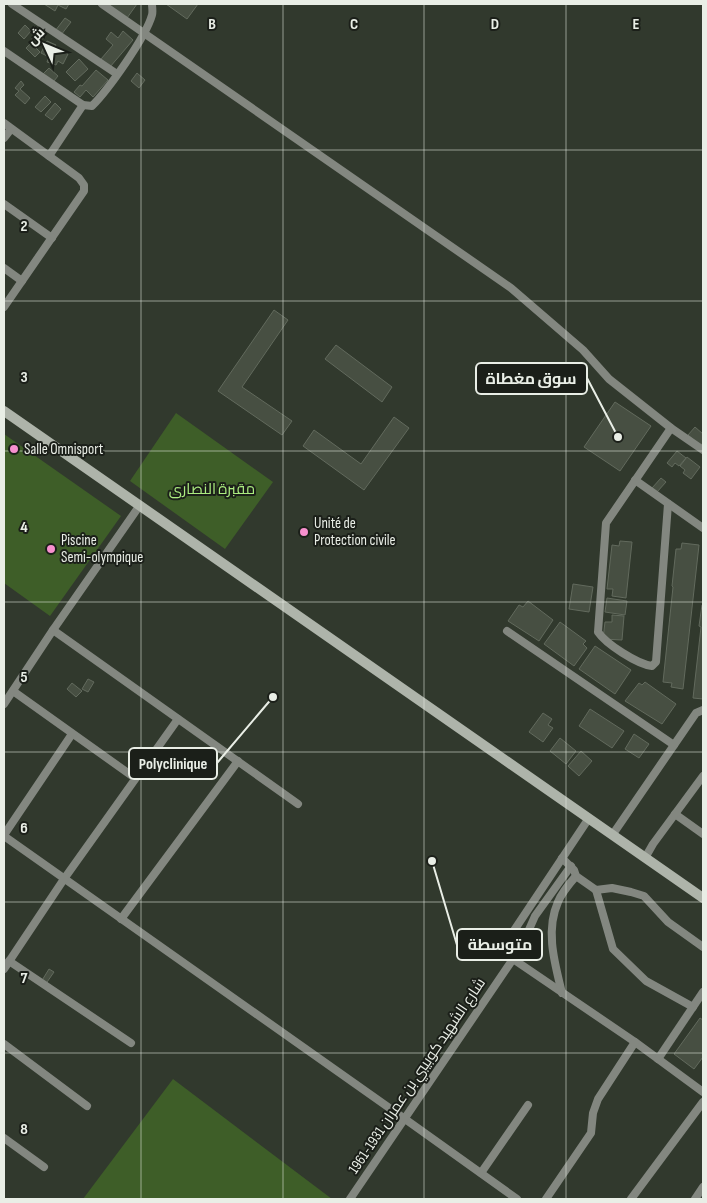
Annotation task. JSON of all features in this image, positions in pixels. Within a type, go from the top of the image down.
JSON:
[{"type":"main road","points":[[4,410],[703,898]]},
{"type":"street","points":[[12,4],[117,74]]},
{"type":"street","points":[[102,4],[511,288],[583,350],[609,379],[671,428],[703,450]]},
{"type":"street","points":[[4,51],[83,105],[92,106],[117,74],[144,33],[152,14],[152,4]]},
{"type":"street","points":[[48,156],[83,105]]},
{"type":"street","points":[[4,123],[79,178],[84,185],[84,191],[4,307]]},
{"type":"street","points":[[4,138],[11,129]]},
{"type":"street","points":[[4,204],[52,238]]},
{"type":"street","points":[[4,268],[22,281]]},
{"type":"street","points":[[668,504],[656,662],[652,666],[638,662],[602,638],[598,632],[606,523],[671,428]]},
{"type":"street","points":[[635,480],[703,528]]},
{"type":"street","points":[[4,704],[140,505]]},
{"type":"street","points":[[53,630],[298,804]]},
{"type":"street","points":[[507,631],[674,745]]},
{"type":"street","points":[[13,691],[135,778]]},
{"type":"street","points":[[613,834],[696,713],[703,710]]},
{"type":"street","points":[[4,969],[64,879],[178,719]]},
{"type":"street","points":[[72,734],[4,836],[517,1199]]},
{"type":"street","points":[[121,919],[238,761]]},
{"type":"street","points":[[645,858],[703,776]]},
{"type":"street","points":[[676,814],[703,834]]},
{"type":"street","points":[[589,818],[505,944],[513,959],[635,1042],[703,1092]]},
{"type":"street","points":[[562,858],[571,866],[576,876],[596,890],[613,948],[646,981],[693,1007]]},
{"type":"street","name":"شارع الشهيد كوبيبي بن عمران 1931-1961","points":[[353,1198],[520,950],[535,916],[571,866]]},
{"type":"street","points":[[562,993],[552,951],[551,930],[557,902],[576,876]]},
{"type":"street","points":[[596,890],[612,888],[644,896],[668,922],[703,947]]},
{"type":"street","points":[[9,961],[131,1043]]},
{"type":"street","points":[[658,1059],[703,992]]},
{"type":"street","points":[[546,1199],[591,1133],[593,1113],[598,1099],[635,1042]]},
{"type":"street","points":[[4,1044],[87,1106]]},
{"type":"street","points":[[632,1199],[703,1102]]},
{"type":"street","points":[[481,1173],[528,1104]]},
{"type":"street","points":[[4,1138],[44,1167]]},
{"type":"street","points":[[695,1199],[703,1187]]},
{"type":"green space","name":"مقبرة النصارى","points":[[176,413],[273,482],[225,549],[130,481]]},
{"type":"green space","name":"Piscine Semi-olympique","points":[[4,434],[121,516],[50,616],[4,583]]},
{"type":"green space","points":[[173,1079],[332,1199],[83,1199]]},
{"type":"building","points":[[44,4],[69,4],[66,9],[58,5],[55,11]]},
{"type":"building","points":[[108,4],[137,4],[127,18]]},
{"type":"building","points":[[166,4],[198,4],[187,19]]},
{"type":"building","points":[[65,18],[71,22],[61,35],[55,31]]},
{"type":"building","points":[[25,25],[31,31],[24,39],[18,33]]},
{"type":"building","points":[[123,31],[133,40],[110,67],[101,59],[113,45],[106,39],[111,32],[118,38]]},
{"type":"building","points":[[36,33],[43,38],[36,47],[30,42]]},
{"type":"building","points":[[47,41],[56,45],[54,48],[68,54],[63,64],[58,61],[56,65],[47,62],[49,57],[41,53]]},
{"type":"building","points":[[31,43],[40,52],[35,57],[26,48]]},
{"type":"building","points":[[79,59],[88,69],[75,81],[66,72]]},
{"type":"building","points":[[49,68],[58,76],[50,86],[40,77]]},
{"type":"building","points":[[96,70],[108,80],[93,97],[86,90],[80,97],[74,92]]},
{"type":"building","points":[[137,73],[145,80],[139,88],[131,81]]},
{"type":"building","points":[[21,81],[24,85],[20,89],[30,98],[25,104],[15,95],[19,91],[15,88]]},
{"type":"building","points":[[45,96],[51,102],[41,112],[35,107]]},
{"type":"building","points":[[55,103],[61,109],[52,120],[45,115]]},
{"type":"building","points":[[274,310],[288,320],[242,387],[292,421],[282,435],[218,391]]},
{"type":"building","points":[[336,345],[392,387],[382,402],[325,359]]},
{"type":"building","points":[[615,402],[651,426],[620,471],[584,447]]},
{"type":"building","points":[[394,417],[409,428],[364,490],[303,446],[314,430],[361,464]]},
{"type":"building","points":[[695,427],[703,434],[703,445],[700,445],[688,435]]},
{"type":"building","points":[[677,451],[686,458],[679,466],[675,463],[672,467],[667,463]]},
{"type":"building","points":[[687,457],[700,467],[691,479],[683,473],[685,470],[680,466]]},
{"type":"building","points":[[661,478],[666,482],[657,492],[652,488]]},
{"type":"building","points":[[620,541],[632,542],[626,598],[612,596],[613,589],[607,589],[612,545],[619,546]]},
{"type":"building","points":[[682,543],[699,545],[683,689],[671,687],[672,683],[663,682],[676,549],[681,549]]},
{"type":"building","points":[[573,584],[593,587],[589,612],[569,609]]},
{"type":"building","points":[[607,598],[627,601],[625,615],[605,612]]},
{"type":"building","points":[[528,601],[553,620],[539,641],[508,621],[519,605],[523,607]]},
{"type":"building","points":[[703,605],[703,699],[693,698]]},
{"type":"building","points":[[612,615],[624,616],[622,640],[603,639],[605,622],[612,622]]},
{"type":"building","points":[[560,622],[586,641],[583,644],[587,648],[574,666],[544,644]]},
{"type":"building","points":[[595,646],[631,670],[615,694],[579,669]]},
{"type":"building","points":[[88,679],[94,682],[88,692],[82,689]]},
{"type":"building","points":[[645,682],[676,704],[662,724],[625,701],[639,683],[642,685]]},
{"type":"building","points":[[72,683],[82,691],[76,697],[67,689]]},
{"type":"building","points":[[590,709],[624,731],[612,748],[579,726]]},
{"type":"building","points":[[543,713],[552,719],[548,725],[553,728],[543,742],[529,732]]},
{"type":"building","points":[[634,734],[649,744],[639,758],[625,749]]},
{"type":"building","points":[[560,738],[576,751],[566,764],[550,751]]},
{"type":"building","points":[[581,751],[592,761],[579,776],[568,766]]},
{"type":"building","points":[[49,969],[54,972],[45,985],[41,982]]},
{"type":"building","points":[[700,1018],[703,1020],[703,1057],[694,1069],[674,1054]]},
{"type":"place","name":"سوق مغطاة","points":[[618,437]]},
{"type":"place","name":"Salle Omnisport","points":[[14,449]]},
{"type":"place","name":"Unité de Protection civile","points":[[304,532]]},
{"type":"place","name":"Piscine Semi-olympique","points":[[51,549]]},
{"type":"place","name":"Polyclinique","points":[[273,697]]},
{"type":"place","name":"متوسطة","points":[[432,861]]}]
